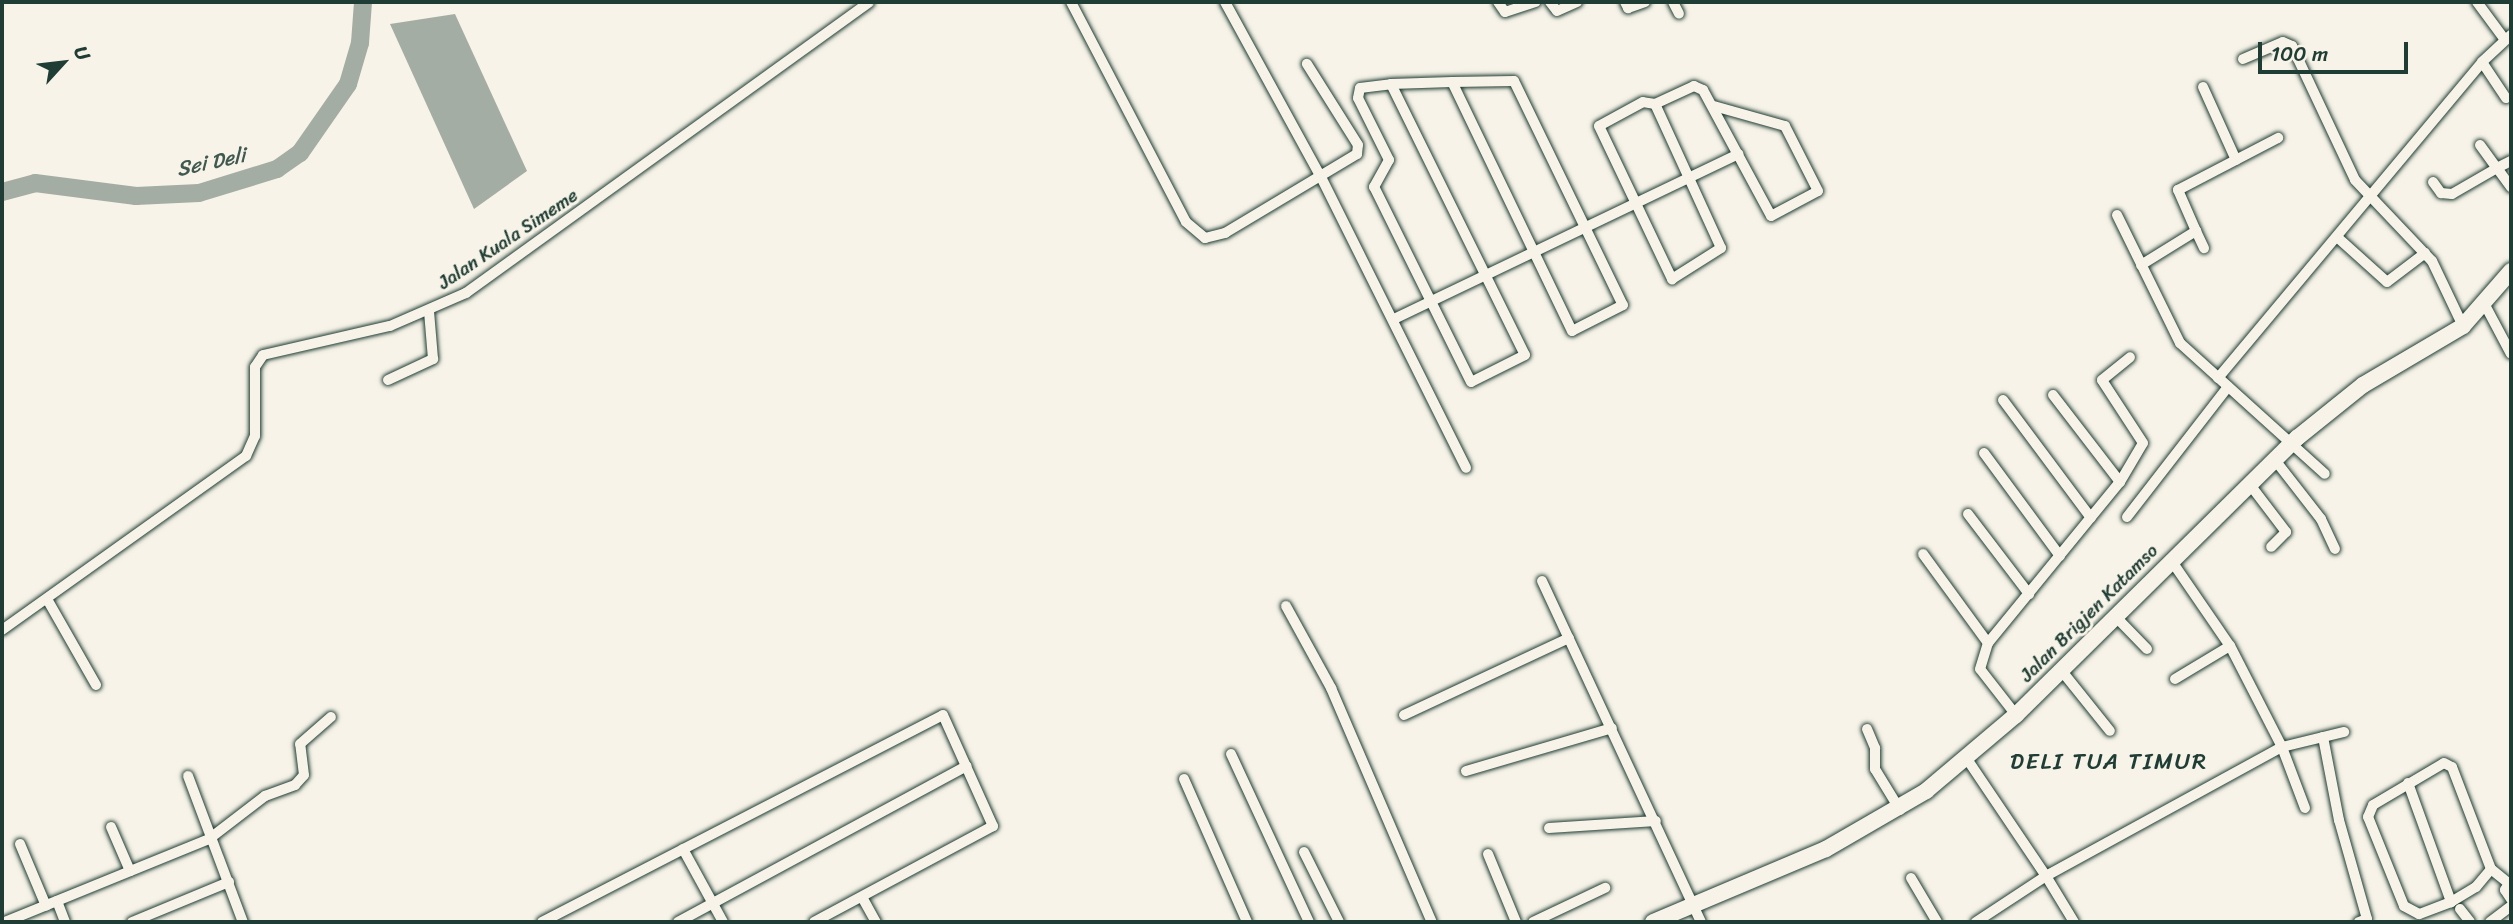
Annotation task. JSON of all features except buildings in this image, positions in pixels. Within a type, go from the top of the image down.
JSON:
[{"type":"main road","name":"Jalan Brigjen Katamso","points":[[1653,922],[1692,903],[1826,849],[1900,810],[1967,760],[2062,670],[2171,560],[2251,486],[2291,444],[2363,385],[2463,326],[2485,305],[2511,271]]},
{"type":"street","name":"Jalan Kuala Simeme","points":[[2,630],[246,456],[256,425],[255,367],[263,355],[390,326],[466,293],[869,2]]},
{"type":"street","points":[[1071,2],[1197,234],[1211,238],[1225,233],[1321,177],[1359,149],[1307,64]]},
{"type":"street","points":[[1226,2],[1321,177],[1466,468]]},
{"type":"street","points":[[1498,2],[1506,12],[1535,2]]},
{"type":"street","points":[[1550,2],[1557,10],[1577,2]]},
{"type":"street","points":[[1625,2],[1628,8],[1644,2]]},
{"type":"street","points":[[2218,378],[2482,62],[2508,37],[2477,2]]},
{"type":"street","points":[[2243,59],[2283,42],[2292,46],[2355,180],[2425,253],[2463,326]]},
{"type":"street","points":[[2482,62],[2506,98]]},
{"type":"street","points":[[1391,85],[1525,355],[1475,381],[1468,379],[1374,187],[1389,160],[1357,95],[1360,88],[1391,85],[1452,82],[1509,80],[1518,85],[1623,305],[1572,331],[1452,82]]},
{"type":"street","points":[[1655,104],[1721,248],[1672,278],[1599,126],[1643,102],[1655,104],[1694,86],[1714,106],[1771,216],[1817,192],[1785,126],[1714,106]]},
{"type":"street","points":[[2203,87],[2236,160]]},
{"type":"street","points":[[2204,248],[2177,192],[2278,138]]},
{"type":"street","points":[[2480,145],[2511,187]]},
{"type":"street","points":[[1394,319],[1584,226],[1738,155]]},
{"type":"street","points":[[2433,183],[2441,192],[2452,194],[2511,161]]},
{"type":"street","points":[[2117,215],[2175,336],[2325,474]]},
{"type":"street","points":[[2141,265],[2196,231]]},
{"type":"street","points":[[2337,237],[2387,282],[2425,253]]},
{"type":"street","points":[[2485,305],[2511,354]]},
{"type":"street","points":[[388,380],[433,359],[429,311]]},
{"type":"street","points":[[2016,715],[1980,669],[1988,643],[2120,482],[2143,443],[2102,380],[2130,357]]},
{"type":"street","points":[[2127,517],[2228,387]]},
{"type":"street","points":[[2053,395],[2120,482]]},
{"type":"street","points":[[2003,400],[2091,518]]},
{"type":"street","points":[[1984,453],[2060,556]]},
{"type":"street","points":[[2275,460],[2321,519],[2335,549]]},
{"type":"street","points":[[2251,486],[2286,532],[2271,547]]},
{"type":"street","points":[[1968,514],[2028,594]]},
{"type":"street","points":[[1923,554],[1988,643]]},
{"type":"street","points":[[2171,560],[2230,646],[2282,747],[2305,808]]},
{"type":"street","points":[[1542,581],[1701,922]]},
{"type":"street","points":[[47,599],[96,685]]},
{"type":"street","points":[[1286,606],[1331,688],[1432,922]]},
{"type":"street","points":[[2115,616],[2147,649]]},
{"type":"street","points":[[1404,715],[1569,638]]},
{"type":"street","points":[[2175,679],[2230,646]]},
{"type":"street","points":[[2062,670],[2110,732]]},
{"type":"street","points":[[542,922],[937,714],[947,720],[993,826],[814,922]]},
{"type":"street","points":[[5,922],[213,836],[265,796],[299,782],[304,775],[300,744],[331,718]]},
{"type":"street","points":[[1466,771],[1612,728]]},
{"type":"street","points":[[1867,729],[1875,744],[1875,769],[1900,810]]},
{"type":"street","points":[[1976,922],[2046,876],[2282,747],[2344,732]]},
{"type":"street","points":[[2323,737],[2339,820],[2367,919],[2360,922]]},
{"type":"street","points":[[1231,754],[1309,922]]},
{"type":"street","points":[[1967,760],[2074,922]]},
{"type":"street","points":[[2502,877],[2476,887],[2456,905],[2419,914],[2404,906],[2372,828],[2369,807],[2408,783],[2449,763],[2502,877],[2505,890],[2511,899]]},
{"type":"street","points":[[678,922],[967,766]]},
{"type":"street","points":[[188,776],[213,836],[243,922]]},
{"type":"street","points":[[1184,779],[1247,922]]},
{"type":"street","points":[[2408,783],[2456,905],[2470,922]]},
{"type":"street","points":[[1549,828],[1656,821]]},
{"type":"street","points":[[111,827],[130,871]]},
{"type":"street","points":[[20,844],[51,904],[65,922]]},
{"type":"street","points":[[683,849],[723,922]]},
{"type":"street","points":[[1304,852],[1339,922]]},
{"type":"street","points":[[1489,854],[1516,922]]},
{"type":"street","points":[[1911,878],[1937,922]]},
{"type":"street","points":[[132,922],[229,883]]},
{"type":"street","points":[[1533,922],[1605,888]]},
{"type":"street","points":[[862,897],[876,922]]},
{"type":"street","points":[[2490,922],[2511,906]]},
{"type":"shaded area","points":[[455,14],[527,171],[474,209],[390,24]]},
{"type":"waterway","name":"Sei Deli","points":[[2,192],[35,183],[136,196],[199,193],[277,169],[300,153],[348,84],[360,43],[363,2]]},
{"type":"district","name":"DELI TUA TIMUR","points":[[2109,762]]}]
